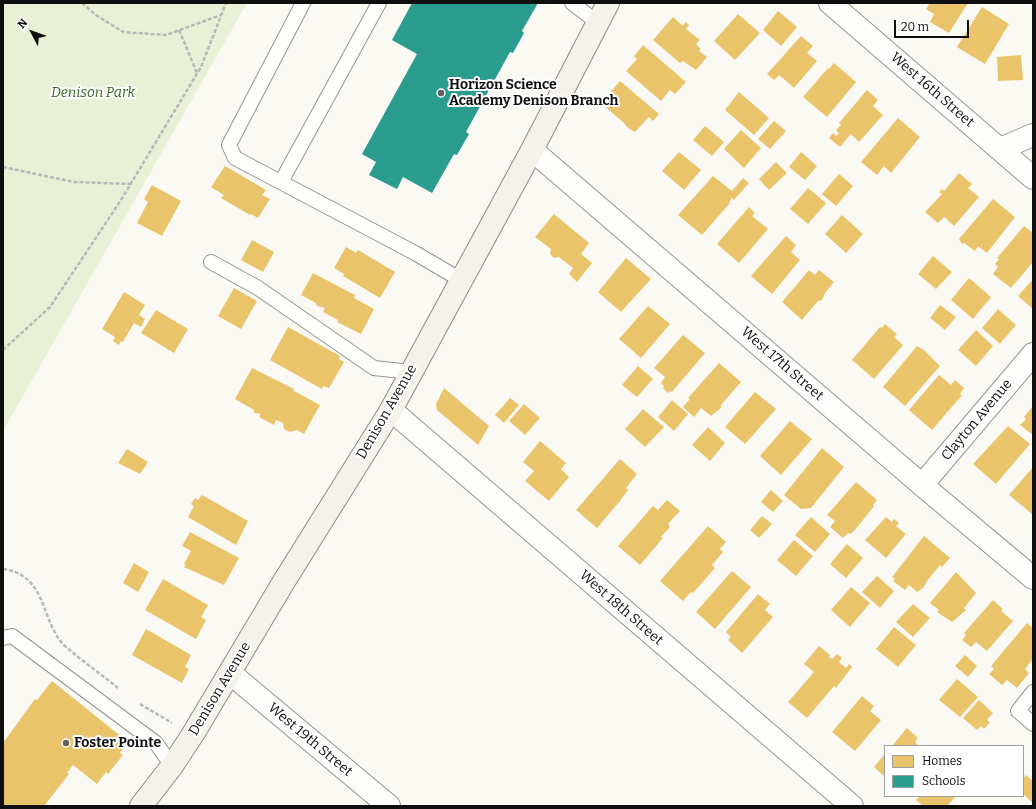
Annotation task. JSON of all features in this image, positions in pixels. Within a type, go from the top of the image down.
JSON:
[{"type":"main road","name":"Denison Avenue","points":[[141,806],[172,766],[390,410],[532,150],[608,3]]},
{"type":"street","name":"West 16th Street","points":[[830,3],[1033,178]]},
{"type":"street","points":[[1000,149],[1033,135]]},
{"type":"street","name":"West 17th Street","points":[[532,150],[922,485],[1033,578]]},
{"type":"street","name":"Clayton Avenue","points":[[922,485],[1033,354]]},
{"type":"street","name":"West 18th Street","points":[[390,410],[852,806]]},
{"type":"street","name":"West 19th Street","points":[[230,673],[389,806]]},
{"type":"lane","points":[[303,3],[229,145],[235,158],[415,253],[461,280]]},
{"type":"lane","points":[[281,182],[379,3]]},
{"type":"lane","points":[[572,3],[598,23]]},
{"type":"lane","points":[[210,262],[258,288],[374,368],[411,372]]},
{"type":"lane","points":[[8,637],[156,743],[172,766]]},
{"type":"lane","points":[[1033,692],[1018,710],[1033,724]]},
{"type":"path","points":[[82,3],[96,15],[123,32],[166,35],[222,15]]},
{"type":"path","points":[[3,350],[50,307],[132,184],[198,73],[226,3]]},
{"type":"path","points":[[179,30],[198,73]]},
{"type":"path","points":[[3,167],[74,182],[132,184]]},
{"type":"path","points":[[3,569],[28,579],[41,597],[56,634],[65,646],[121,690]]},
{"type":"path","points":[[133,700],[172,723]]},
{"type":"green space","name":"Denison Park","points":[[3,3],[247,3],[3,431]]},
{"type":"building: Homes","points":[[930,3],[968,3],[949,33],[930,22],[934,14],[926,9]]},
{"type":"building: Homes","points":[[982,7],[1009,24],[985,64],[957,47]]},
{"type":"building: Homes","points":[[778,11],[797,27],[781,46],[763,30]]},
{"type":"building: Homes","points":[[738,14],[760,33],[735,60],[714,41]]},
{"type":"building: Homes","points":[[673,17],[683,26],[686,22],[689,25],[686,29],[700,40],[696,44],[701,49],[699,51],[707,57],[696,70],[683,61],[680,63],[653,40]]},
{"type":"building: Homes","points":[[801,36],[813,46],[807,53],[817,61],[794,88],[779,75],[774,80],[767,74]]},
{"type":"building: Homes","points":[[643,45],[686,82],[675,94],[670,90],[661,101],[626,71],[637,59],[634,56]]},
{"type":"building: Homes","points":[[1021,55],[1023,80],[998,81],[997,57]]},
{"type":"building: Homes","points":[[834,63],[856,82],[827,117],[803,97]]},
{"type":"building: Homes","points":[[620,81],[659,114],[653,121],[649,117],[635,132],[628,128],[601,103]]},
{"type":"building: Homes","points":[[867,90],[878,100],[873,106],[883,115],[859,142],[851,134],[840,147],[829,138],[833,133],[836,136],[839,133],[836,130],[841,125],[839,123]]},
{"type":"building: Homes","points":[[739,92],[769,118],[754,135],[725,110]]},
{"type":"building: Homes","points":[[898,118],[920,137],[891,173],[884,166],[877,175],[861,162]]},
{"type":"building: Homes","points":[[774,121],[786,131],[770,149],[758,139]]},
{"type":"building: Homes","points":[[705,126],[724,142],[712,156],[693,140]]},
{"type":"building: Homes","points":[[741,130],[761,148],[744,168],[724,149]]},
{"type":"building: Homes","points":[[679,152],[701,170],[684,190],[662,171]]},
{"type":"building: Homes","points":[[801,152],[817,166],[805,180],[789,167]]},
{"type":"building: Homes","points":[[776,162],[787,173],[769,190],[759,179]]},
{"type":"building: Homes","points":[[225,166],[266,190],[262,195],[270,199],[258,218],[221,198],[224,195],[211,187]]},
{"type":"building: Homes","points":[[959,173],[972,184],[968,188],[979,197],[954,226],[944,217],[938,223],[925,212],[942,194],[939,192],[942,189],[944,191]]},
{"type":"building: Homes","points":[[839,174],[853,186],[836,206],[822,194]]},
{"type":"building: Homes","points":[[713,176],[732,191],[743,178],[749,183],[734,200],[732,198],[729,202],[730,203],[702,235],[678,215]]},
{"type":"building: Homes","points":[[152,185],[181,201],[162,236],[137,223],[148,202],[144,199]]},
{"type":"building: Homes","points":[[808,188],[826,203],[808,224],[790,209]]},
{"type":"building: Homes","points":[[993,199],[1015,217],[987,253],[978,246],[975,251],[964,243],[962,244],[959,239]]},
{"type":"building: Homes","points":[[749,207],[755,213],[752,216],[768,229],[739,263],[717,244]]},
{"type":"building: Homes","points":[[554,214],[589,243],[581,254],[592,263],[577,282],[569,274],[573,268],[559,257],[554,258],[550,254],[551,249],[535,237]]},
{"type":"building: Homes","points":[[842,215],[863,234],[846,253],[825,234]]},
{"type":"building: Homes","points":[[1024,226],[1033,233],[1033,262],[1011,288],[993,274],[998,267],[995,264],[999,259],[997,258]]},
{"type":"building: Homes","points":[[786,236],[796,245],[791,252],[800,260],[772,294],[751,276]]},
{"type":"building: Homes","points":[[252,240],[274,252],[263,272],[241,260]]},
{"type":"building: Homes","points":[[346,247],[356,253],[358,250],[395,272],[380,298],[343,276],[344,274],[334,268]]},
{"type":"building: Homes","points":[[933,256],[952,272],[936,289],[918,274]]},
{"type":"building: Homes","points":[[626,258],[651,279],[621,312],[598,292]]},
{"type":"building: Homes","points":[[809,270],[815,275],[819,270],[834,282],[825,293],[822,300],[818,301],[802,320],[782,302]]},
{"type":"building: Homes","points":[[313,273],[355,295],[354,298],[374,309],[361,334],[337,322],[338,320],[323,312],[325,308],[317,306],[316,303],[301,295]]},
{"type":"building: Homes","points":[[969,278],[991,297],[973,319],[951,300]]},
{"type":"building: Homes","points":[[1033,279],[1033,309],[1018,296]]},
{"type":"building: Homes","points":[[234,288],[257,301],[241,329],[218,316]]},
{"type":"building: Homes","points":[[124,292],[145,305],[139,315],[145,319],[141,327],[134,323],[123,342],[121,341],[119,345],[113,341],[115,337],[102,329]]},
{"type":"building: Homes","points":[[940,305],[956,317],[945,330],[930,318]]},
{"type":"building: Homes","points":[[648,306],[670,324],[641,358],[619,339]]},
{"type":"building: Homes","points":[[998,309],[1016,325],[1000,344],[982,328]]},
{"type":"building: Homes","points":[[156,310],[188,329],[174,353],[141,333]]},
{"type":"building: Homes","points":[[885,324],[897,334],[894,337],[903,345],[874,379],[852,360],[880,327],[882,328]]},
{"type":"building: Homes","points":[[288,327],[340,356],[339,359],[344,362],[329,388],[323,386],[322,389],[270,360]]},
{"type":"building: Homes","points":[[976,330],[993,346],[976,366],[958,350]]},
{"type":"building: Homes","points":[[683,335],[705,353],[672,392],[670,391],[668,393],[663,388],[664,386],[661,383],[665,377],[654,368]]},
{"type":"building: Homes","points":[[917,346],[924,350],[940,366],[905,406],[883,387]]},
{"type":"building: Homes","points":[[719,363],[741,382],[721,405],[721,408],[711,416],[701,408],[694,417],[683,407],[690,399],[688,398]]},
{"type":"building: Homes","points":[[638,366],[653,379],[637,397],[622,385]]},
{"type":"building: Homes","points":[[252,368],[294,389],[294,391],[320,405],[304,434],[297,430],[290,432],[284,429],[283,423],[276,420],[274,425],[259,417],[261,414],[254,413],[254,410],[235,399]]},
{"type":"building: Homes","points":[[939,375],[951,385],[955,380],[964,388],[960,394],[962,395],[932,430],[909,410]]},
{"type":"building: Homes","points":[[444,388],[489,426],[478,445],[437,410],[436,404]]},
{"type":"building: Homes","points":[[755,392],[776,409],[745,444],[725,427]]},
{"type":"building: Homes","points":[[510,398],[519,405],[504,423],[495,415]]},
{"type":"building: Homes","points":[[672,400],[688,414],[674,431],[658,417]]},
{"type":"building: Homes","points":[[524,404],[540,418],[525,435],[509,421]]},
{"type":"building: Homes","points":[[1033,406],[1033,435],[1020,425],[1026,419],[1024,417]]},
{"type":"building: Homes","points":[[643,409],[664,427],[645,447],[625,429]]},
{"type":"building: Homes","points":[[790,421],[812,439],[781,475],[760,456]]},
{"type":"building: Homes","points":[[1008,426],[1030,444],[996,484],[973,464]]},
{"type":"building: Homes","points":[[708,427],[725,443],[710,461],[692,445]]},
{"type":"building: Homes","points":[[540,441],[566,463],[561,469],[569,477],[549,501],[525,481],[534,471],[523,462]]},
{"type":"building: Homes","points":[[822,448],[844,467],[811,508],[801,509],[784,495]]},
{"type":"building: Homes","points":[[127,449],[148,462],[140,474],[118,463]]},
{"type":"building: Homes","points":[[620,459],[637,474],[626,488],[628,490],[620,501],[597,528],[576,510]]},
{"type":"building: Homes","points":[[1033,467],[1033,513],[1032,514],[1009,495]]},
{"type":"building: Homes","points":[[856,482],[877,500],[855,530],[850,534],[848,533],[843,538],[830,527],[835,521],[827,515]]},
{"type":"building: Homes","points":[[771,490],[783,501],[773,512],[761,502]]},
{"type":"building: Homes","points":[[202,495],[248,521],[236,545],[188,517],[194,506],[191,504],[195,498],[198,500]]},
{"type":"building: Homes","points":[[667,500],[680,511],[668,524],[670,527],[661,537],[663,538],[640,565],[618,546],[653,506],[658,510]]},
{"type":"building: Homes","points":[[762,516],[772,524],[759,538],[750,530]]},
{"type":"building: Homes","points":[[811,517],[830,534],[815,552],[795,535]]},
{"type":"building: Homes","points":[[886,517],[892,522],[894,519],[899,523],[896,526],[906,534],[886,558],[865,540]]},
{"type":"building: Homes","points":[[708,526],[726,542],[720,549],[723,552],[712,565],[715,568],[693,593],[691,592],[683,601],[660,581]]},
{"type":"building: Homes","points":[[190,532],[239,558],[224,585],[184,567],[186,565],[184,564],[191,551],[182,546]]},
{"type":"building: Homes","points":[[924,536],[950,558],[942,567],[940,565],[923,588],[917,592],[909,585],[905,590],[893,581],[895,579],[892,577]]},
{"type":"building: Homes","points":[[794,540],[813,556],[796,576],[777,560]]},
{"type":"building: Homes","points":[[847,544],[863,558],[846,578],[830,564]]},
{"type":"building: Homes","points":[[134,563],[149,572],[138,592],[123,583]]},
{"type":"building: Homes","points":[[732,571],[751,587],[715,629],[696,612]]},
{"type":"building: Homes","points":[[956,572],[976,593],[964,608],[966,610],[952,622],[937,612],[939,610],[930,603]]},
{"type":"building: Homes","points":[[877,576],[894,591],[880,608],[862,592]]},
{"type":"building: Homes","points":[[163,579],[208,605],[201,617],[206,620],[196,639],[145,610]]},
{"type":"building: Homes","points":[[851,587],[870,603],[850,627],[831,610]]},
{"type":"building: Homes","points":[[758,594],[770,604],[765,610],[773,617],[742,653],[728,640],[731,637],[726,632]]},
{"type":"building: Homes","points":[[993,600],[1003,609],[1001,611],[1013,621],[987,651],[976,642],[971,647],[962,640],[966,635],[964,633]]},
{"type":"building: Homes","points":[[913,604],[930,618],[913,637],[896,622]]},
{"type":"building: Homes","points":[[1027,623],[1033,628],[1033,659],[1025,669],[1029,673],[1017,688],[1007,680],[1002,685],[989,674],[994,669],[991,666]]},
{"type":"building: Homes","points":[[894,627],[916,645],[898,667],[876,649]]},
{"type":"building: Homes","points":[[146,629],[191,655],[185,667],[189,669],[182,683],[132,655]]},
{"type":"building: Homes","points":[[819,646],[830,655],[829,657],[832,659],[837,654],[842,658],[839,662],[846,668],[849,664],[852,667],[836,688],[834,686],[807,718],[788,702],[814,672],[804,664]]},
{"type":"building: Homes","points":[[965,655],[977,666],[968,677],[955,666]]},
{"type":"building: Homes","points":[[957,679],[978,697],[960,717],[939,700]]},
{"type":"building: Homes","name":"Foster Pointe","points":[[52,681],[128,742],[120,753],[123,755],[108,774],[106,772],[97,784],[73,765],[67,773],[69,774],[45,805],[3,806],[3,743],[35,699],[37,700]]},
{"type":"building: Homes","points":[[862,696],[874,706],[870,711],[881,720],[855,751],[832,732]]},
{"type":"building: Homes","points":[[979,700],[993,713],[987,720],[990,722],[984,729],[981,726],[977,730],[963,718]]},
{"type":"building: Homes","points":[[907,728],[918,738],[915,742],[918,745],[893,745]]},
{"type":"building: Homes","points":[[884,755],[884,776],[874,767]]},
{"type":"building: Homes","points":[[1026,775],[1033,781],[1032,802],[1024,795],[1024,778]]},
{"type":"building: Homes","points":[[919,797],[955,797],[947,806],[923,806],[916,800]]},
{"type":"building: Schools","name":"Horizon Science Academy Denison Branch","points":[[412,3],[538,3],[522,31],[524,33],[513,53],[510,52],[466,132],[469,134],[457,155],[454,154],[432,193],[403,177],[397,189],[369,175],[376,162],[362,154],[417,54],[392,40]]},
{"type":"place","name":"Horizon Science Academy Denison Branch","points":[[441,93]]},
{"type":"place","name":"Foster Pointe","points":[[66,743]]}]
